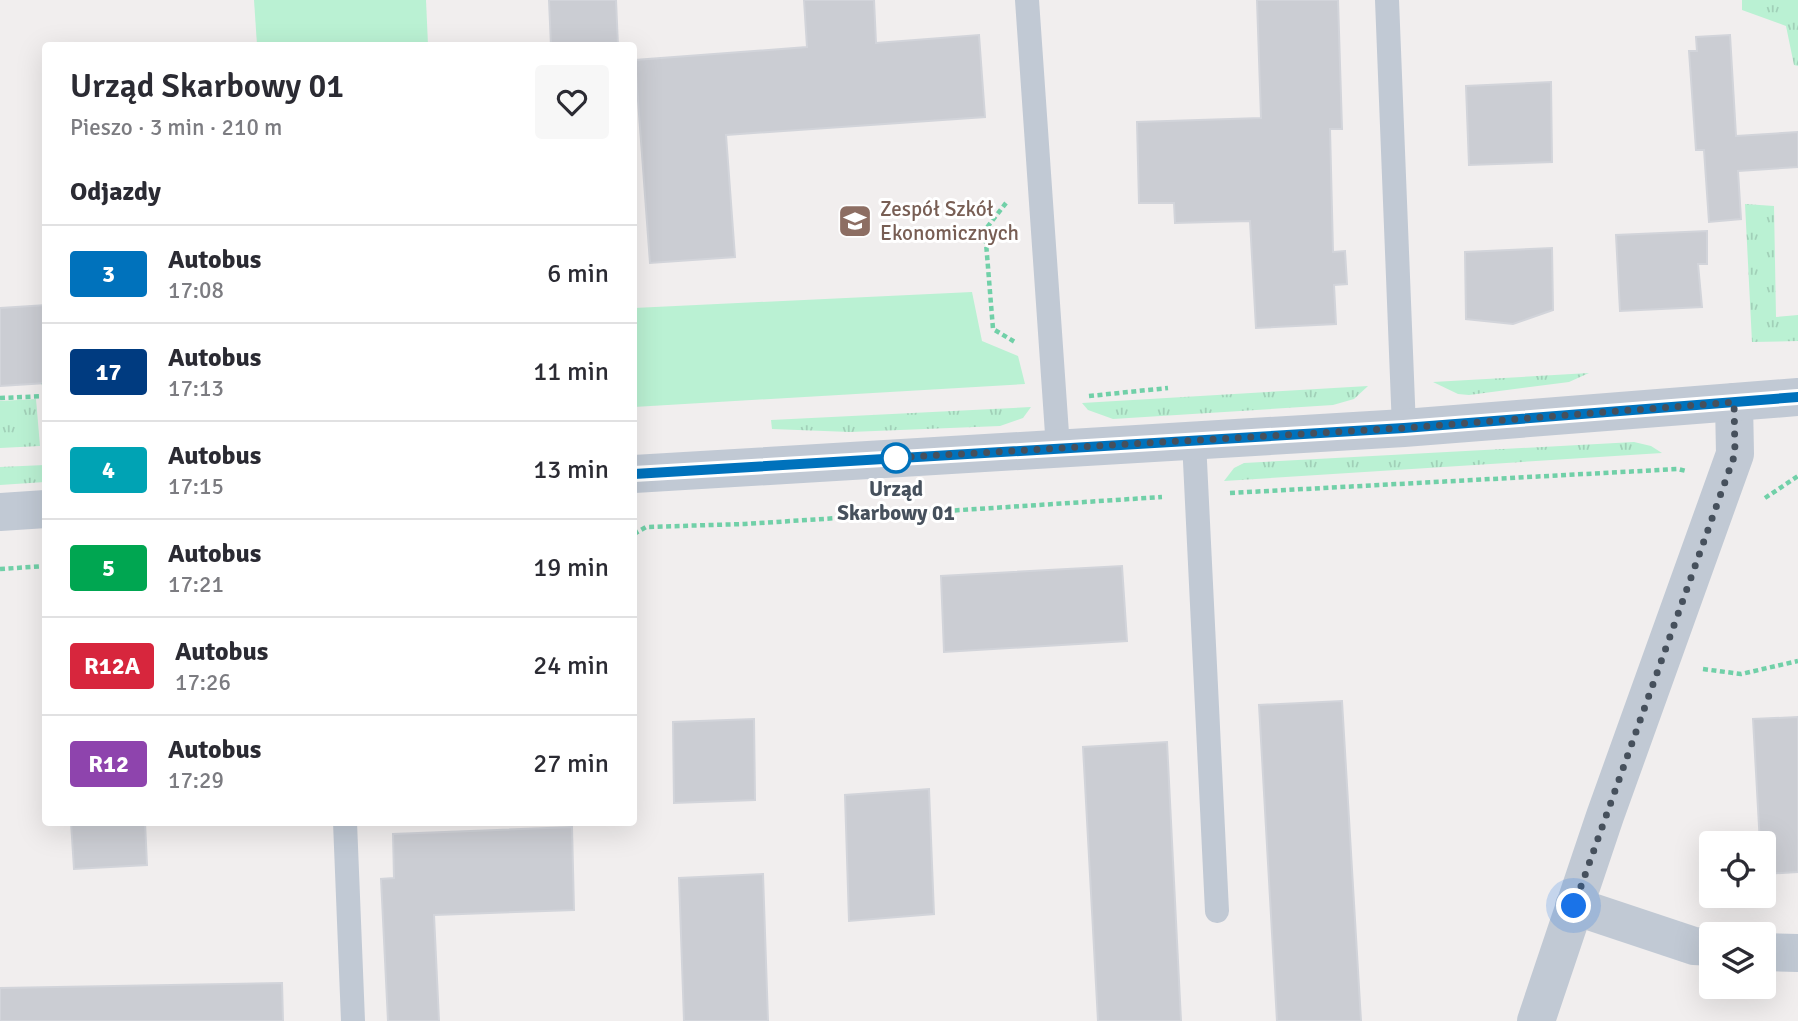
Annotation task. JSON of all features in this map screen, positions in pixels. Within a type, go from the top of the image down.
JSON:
[{"type":"street","points":[[637,474],[1404,428],[1798,397]]},
{"type":"street","points":[[1536,1021],[1574,906],[1735,454],[1734,402]]},
{"type":"street","points":[[0,512],[42,509]]},
{"type":"street","points":[[1574,906],[1699,946]]},
{"type":"street","points":[[1776,952],[1798,953]]},
{"type":"lane","points":[[1027,0],[1058,448]]},
{"type":"lane","points":[[1387,0],[1404,428]]},
{"type":"lane","points":[[1194,440],[1217,911]]},
{"type":"lane","points":[[345,826],[353,1021]]},
{"type":"path","points":[[0,398],[42,396]]},
{"type":"path","points":[[637,532],[646,527],[745,524],[1678,468]]},
{"type":"path","points":[[1761,501],[1798,476]]},
{"type":"path","points":[[0,569],[42,566]]},
{"type":"path","points":[[1702,669],[1741,674],[1798,661]]},
{"type":"green space","points":[[254,0],[426,0],[428,42],[257,42]]},
{"type":"green space","points":[[1742,0],[1798,0],[1798,66],[1794,65],[1786,26],[1742,10]]},
{"type":"green space","points":[[1745,204],[1774,206],[1776,317],[1798,315],[1798,341],[1752,342]]},
{"type":"green space","points":[[972,292],[982,341],[1018,356],[1025,384],[637,407],[637,308]]},
{"type":"green space","points":[[1589,373],[1569,382],[1469,395],[1458,394],[1433,382]]},
{"type":"green space","points":[[1368,386],[1354,399],[1333,405],[1113,419],[1088,410],[1082,403]]},
{"type":"green space","points":[[36,399],[40,446],[0,448],[0,401]]},
{"type":"green space","points":[[1031,407],[1023,418],[1000,426],[850,432],[772,429],[771,420]]},
{"type":"green space","points":[[1634,442],[1651,446],[1662,453],[1224,481],[1234,468],[1244,463]]},
{"type":"green space","points":[[42,465],[42,482],[0,485],[0,467]]},
{"type":"building","points":[[549,0],[616,0],[618,42],[551,42]]},
{"type":"building","points":[[804,0],[874,0],[876,43],[979,35],[985,117],[726,135],[735,257],[650,263],[637,60],[807,47]]},
{"type":"building","points":[[1257,0],[1338,0],[1342,129],[1330,129],[1333,252],[1345,251],[1347,284],[1334,285],[1336,324],[1256,328],[1250,221],[1175,223],[1174,203],[1139,203],[1137,122],[1261,118]]},
{"type":"building","points":[[1730,35],[1736,136],[1798,132],[1798,167],[1738,171],[1741,219],[1709,222],[1704,150],[1696,150],[1689,51],[1697,51],[1696,37]]},
{"type":"building","points":[[1551,82],[1552,162],[1469,165],[1466,86]]},
{"type":"building","points":[[1707,231],[1707,264],[1698,264],[1702,307],[1620,311],[1616,235]]},
{"type":"building","points":[[1552,248],[1553,310],[1513,324],[1466,319],[1465,252]]},
{"type":"building","points":[[42,305],[42,383],[0,386],[0,308]]},
{"type":"building","points":[[1122,566],[1127,641],[944,652],[941,576]]},
{"type":"building","points":[[1342,701],[1361,1021],[1277,1021],[1259,705]]},
{"type":"building","points":[[1798,717],[1798,872],[1776,873],[1776,831],[1759,831],[1753,719]]},
{"type":"building","points":[[754,719],[755,800],[674,803],[673,722]]},
{"type":"building","points":[[1167,742],[1181,1021],[1098,1021],[1083,747]]},
{"type":"building","points":[[929,789],[934,914],[849,921],[845,795]]},
{"type":"building","points":[[71,826],[145,826],[147,865],[74,869]]},
{"type":"building","points":[[572,827],[574,910],[434,915],[439,1021],[388,1021],[381,879],[394,878],[393,834]]},
{"type":"building","points":[[763,874],[768,1021],[684,1021],[679,878]]},
{"type":"building","points":[[282,983],[283,1021],[0,1021],[0,988]]},
{"type":"bus line","name":"3","points":[[637,474],[1404,428],[1798,397]]},
{"type":"place","name":"Zespół Szkół Ekonomicznych","points":[[855,221]]},
{"type":"place","name":"Urząd Skarbowy 01","points":[[896,458]]},
{"type":"route","points":[[896,458],[891,458],[1404,428],[1734,402],[1735,454],[1574,906]]}]
